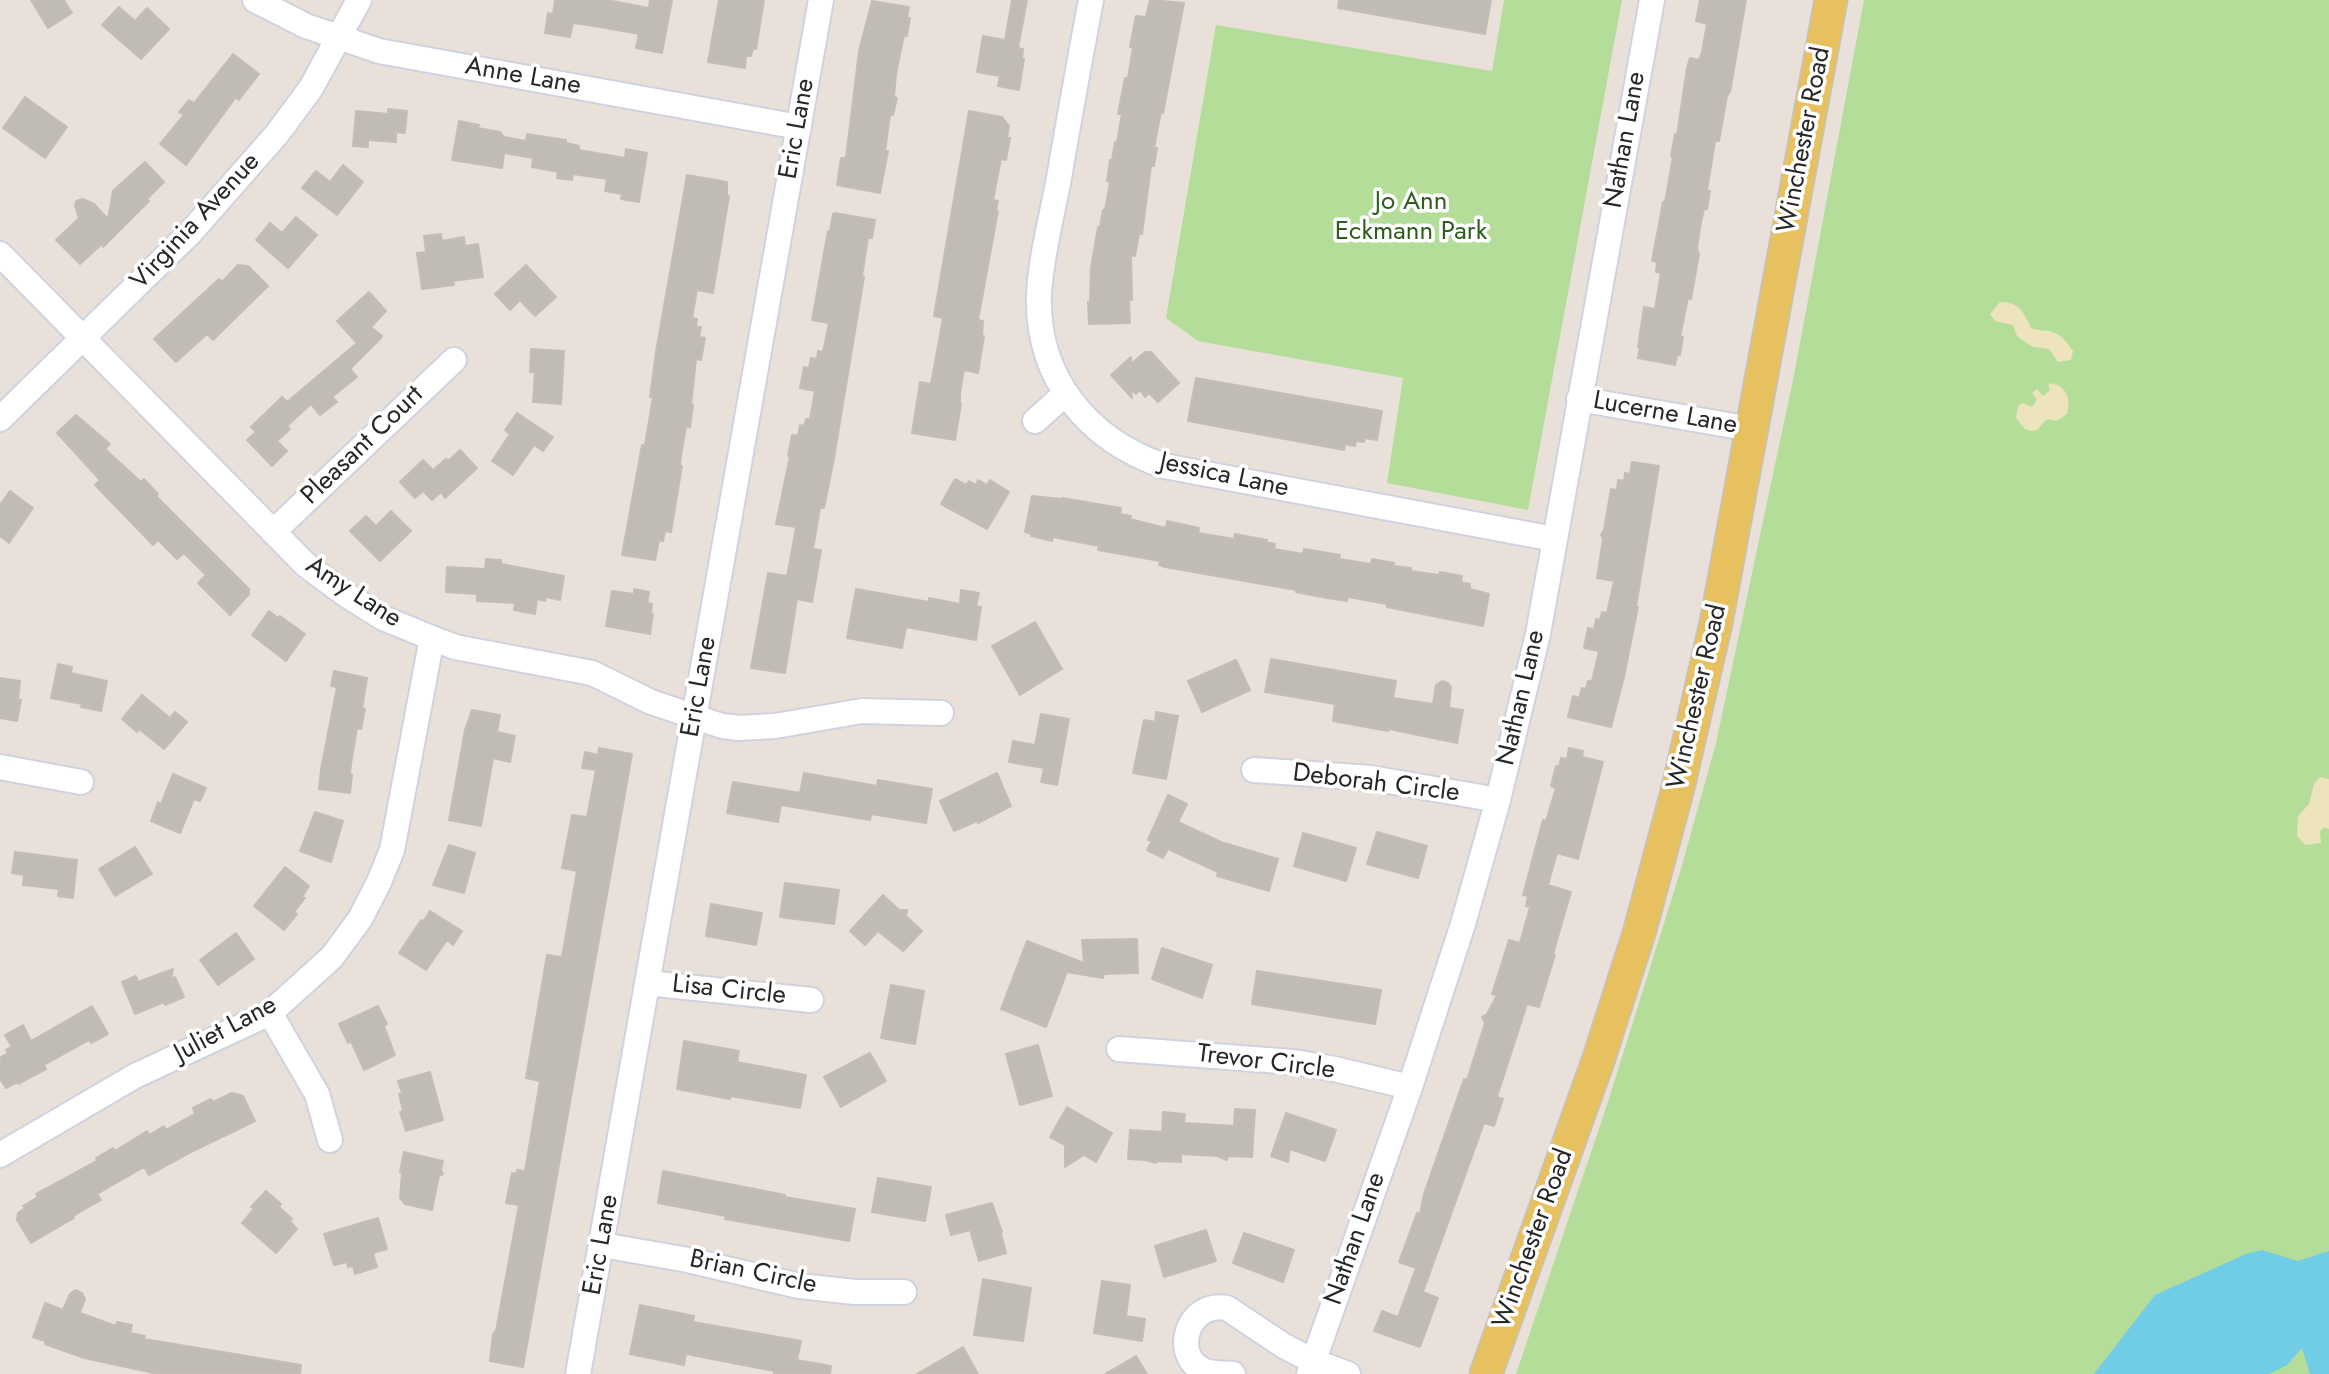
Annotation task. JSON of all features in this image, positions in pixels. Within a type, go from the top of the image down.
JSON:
[{"type":"main road","name":"Winchester Road","points":[[1486,1374],[1598,1061],[1640,930],[1678,788],[1716,623],[1831,0]]},
{"type":"street","name":"Anne Lane","points":[[255,0],[306,26],[379,51],[799,127]]},
{"type":"street","name":"Virginia Avenue","points":[[0,419],[190,233],[278,134],[311,88],[359,0]]},
{"type":"street","name":"Eric Lane","points":[[578,1374],[821,0]]},
{"type":"street","name":"Jessica Lane","points":[[1091,0],[1040,294],[1046,349],[1055,376],[1078,412],[1120,447],[1164,466],[1555,539]]},
{"type":"street","name":"Nathan Lane","points":[[1311,1367],[1410,1087],[1464,924],[1498,800],[1538,634],[1652,0]]},
{"type":"street","name":"Amy Lane","points":[[0,254],[272,533],[306,565],[383,618],[455,647],[592,673],[651,702],[694,718],[739,729],[775,726],[862,711],[941,713]]},
{"type":"street","name":"Pleasant Court","points":[[272,533],[454,359]]},
{"type":"street","points":[[1035,421],[1066,393]]},
{"type":"street","name":"Lucerne Lane","points":[[1579,399],[1751,429]]},
{"type":"street","name":"Juliet Lane","points":[[0,1155],[135,1076],[270,1013],[332,957],[360,919],[392,850],[432,638]]},
{"type":"street","points":[[0,767],[81,782]]},
{"type":"street","name":"Deborah Circle","points":[[1254,770],[1371,778],[1498,800]]},
{"type":"street","name":"Lisa Circle","points":[[647,983],[811,999]]},
{"type":"street","points":[[270,1013],[317,1094],[330,1140]]},
{"type":"street","name":"Trevor Circle","points":[[1119,1049],[1294,1062],[1410,1087]]},
{"type":"street","name":"Brian Circle","points":[[602,1245],[688,1259],[799,1286],[855,1292],[904,1292]]},
{"type":"street","points":[[1233,1374],[1206,1371],[1194,1364],[1186,1351],[1186,1337],[1197,1313],[1217,1306],[1227,1308],[1311,1367],[1348,1374]]},
{"type":"green space","name":"Jo Ann Eckmann Park","points":[[1504,0],[1622,0],[1528,510],[1387,483],[1403,378],[1198,341],[1166,318],[1216,25],[1492,71]]},
{"type":"green space","points":[[1864,0],[2329,0],[2329,1374],[1516,1374],[1606,1108],[1681,869],[1716,743],[1794,375]]},
{"type":"sand","points":[[2000,302],[2020,309],[2031,328],[2060,336],[2073,351],[2071,360],[2058,362],[2049,349],[2033,347],[2017,336],[2013,325],[1995,321],[1990,314]]},
{"type":"sand","points":[[2050,383],[2064,390],[2068,403],[2067,414],[2057,421],[2048,419],[2037,430],[2025,429],[2016,418],[2018,406],[2023,403],[2032,407],[2037,400],[2032,393],[2037,389],[2043,396],[2050,390]]},
{"type":"sand","points":[[2320,777],[2329,779],[2329,829],[2325,827],[2320,831],[2321,843],[2305,845],[2297,836],[2298,816],[2309,804],[2314,784]]},
{"type":"water","points":[[2262,1250],[2298,1261],[2329,1251],[2329,1374],[2310,1374],[2302,1348],[2287,1365],[2269,1374],[2094,1374],[2155,1295],[2246,1254]]},
{"type":"building","points":[[31,0],[64,0],[72,13],[48,28]]},
{"type":"building","points":[[555,0],[607,0],[649,8],[650,0],[672,0],[662,53],[636,48],[639,34],[594,26],[573,23],[570,37],[545,33],[548,13],[553,14]]},
{"type":"building","points":[[719,0],[764,0],[756,49],[753,48],[751,56],[746,56],[745,68],[708,62]]},
{"type":"building","points":[[1012,0],[1027,0],[1018,48],[1023,49],[1024,59],[1019,90],[998,86],[1000,76],[977,72],[983,36],[1005,40]]},
{"type":"building","points":[[1150,0],[1184,3],[1154,148],[1157,148],[1154,166],[1151,166],[1142,234],[1139,233],[1135,256],[1131,255],[1130,323],[1089,324],[1091,268],[1110,182],[1107,181],[1110,160],[1117,142],[1122,114],[1118,114],[1125,78],[1128,78],[1133,47],[1130,47],[1136,16],[1146,17]]},
{"type":"building","points":[[1339,0],[1491,0],[1485,34],[1338,8]]},
{"type":"building","points":[[1700,0],[1746,0],[1730,92],[1719,141],[1715,141],[1707,191],[1710,191],[1707,209],[1704,209],[1701,222],[1697,248],[1699,254],[1691,299],[1688,298],[1680,337],[1683,337],[1680,355],[1677,355],[1675,365],[1638,358],[1638,347],[1644,307],[1655,309],[1661,273],[1656,272],[1657,262],[1652,261],[1665,202],[1687,68],[1690,58],[1699,60],[1702,52],[1707,24],[1696,21]]},
{"type":"building","points":[[872,1],[909,7],[907,18],[910,18],[896,74],[894,97],[897,98],[893,115],[890,115],[885,151],[888,151],[880,193],[837,185],[841,158],[846,158],[859,51]]},
{"type":"building","points":[[119,7],[135,21],[147,8],[169,29],[141,59],[102,25]]},
{"type":"building","points":[[233,54],[259,74],[239,100],[236,97],[186,165],[160,144],[184,115],[179,112],[189,100],[194,103]]},
{"type":"building","points":[[25,97],[67,127],[45,158],[3,128]]},
{"type":"building","points":[[388,109],[407,111],[405,133],[396,132],[396,142],[368,140],[368,147],[353,146],[356,111],[388,114]]},
{"type":"building","points":[[969,111],[1002,117],[1009,126],[1007,138],[1010,138],[1006,160],[1001,159],[993,200],[998,201],[998,211],[978,320],[983,321],[984,336],[978,373],[964,370],[955,440],[912,433],[920,382],[931,384],[943,318],[934,316]]},
{"type":"building","points":[[459,121],[500,132],[504,137],[526,141],[527,134],[566,140],[566,143],[579,146],[579,150],[625,158],[626,149],[647,153],[639,202],[621,199],[622,194],[605,191],[607,179],[573,174],[572,180],[557,178],[558,172],[532,167],[533,158],[504,153],[502,168],[452,160]]},
{"type":"building","points":[[145,162],[164,182],[103,247],[103,243],[80,264],[56,240],[79,218],[76,201],[83,199],[94,204],[108,219],[113,191]]},
{"type":"building","points":[[343,165],[363,182],[337,215],[302,188],[316,171],[330,182]]},
{"type":"building","points":[[687,175],[727,182],[729,196],[713,293],[697,290],[692,318],[697,319],[696,327],[701,327],[699,337],[705,338],[701,360],[696,359],[690,427],[686,427],[671,532],[665,531],[663,541],[659,540],[655,560],[622,555],[642,445],[645,445],[653,397],[650,397],[656,352]]},
{"type":"building","points":[[835,213],[875,220],[872,238],[868,238],[834,458],[824,508],[820,508],[813,549],[821,550],[812,602],[797,599],[785,673],[751,668],[768,573],[787,576],[790,561],[796,527],[776,524],[792,435],[798,436],[800,425],[804,426],[806,419],[810,419],[815,391],[800,388],[804,367],[809,368],[811,358],[817,359],[818,351],[823,352],[829,323],[812,320],[828,231]]},
{"type":"building","points":[[296,217],[317,235],[288,268],[256,240],[270,223],[282,233]]},
{"type":"building","points":[[441,234],[442,241],[464,237],[465,246],[478,244],[483,277],[453,281],[454,285],[422,289],[417,253],[426,252],[424,236]]},
{"type":"building","points":[[238,265],[248,266],[268,286],[213,340],[207,334],[176,362],[154,339],[219,279],[222,282]]},
{"type":"building","points":[[526,265],[556,297],[535,316],[520,300],[510,310],[495,294]]},
{"type":"building","points":[[369,292],[386,311],[371,327],[381,338],[350,369],[357,377],[332,397],[337,402],[320,415],[311,404],[287,426],[290,429],[277,441],[287,451],[272,466],[247,440],[256,432],[251,427],[282,397],[287,402],[357,343],[337,321]]},
{"type":"building","points":[[531,349],[564,351],[561,404],[533,402],[535,372],[530,372]]},
{"type":"building","points":[[1145,352],[1151,352],[1179,383],[1158,402],[1149,393],[1145,397],[1140,390],[1136,394],[1131,389],[1132,398],[1111,375],[1131,357],[1131,364]]},
{"type":"building","points":[[1196,378],[1382,411],[1377,440],[1365,438],[1364,442],[1356,441],[1355,446],[1345,444],[1344,450],[1188,421]]},
{"type":"building","points":[[517,413],[553,437],[543,451],[534,445],[513,475],[492,461],[510,434],[505,430]]},
{"type":"building","points":[[76,415],[110,444],[105,449],[141,482],[144,479],[158,494],[156,496],[249,589],[249,594],[230,615],[198,583],[206,575],[184,553],[177,559],[158,540],[153,545],[95,485],[100,480],[57,433]]},
{"type":"building","points":[[460,450],[477,468],[445,498],[441,492],[432,500],[423,491],[415,498],[400,482],[423,460],[433,470]]},
{"type":"building","points":[[1632,462],[1659,466],[1638,607],[1611,727],[1568,717],[1573,696],[1579,698],[1582,688],[1586,689],[1588,681],[1592,681],[1599,651],[1584,648],[1588,628],[1594,629],[1596,619],[1600,620],[1602,612],[1607,613],[1614,581],[1597,578],[1603,539],[1601,535],[1611,489],[1617,490],[1618,480],[1624,481],[1625,473],[1630,474]]},
{"type":"building","points":[[955,479],[966,485],[969,481],[976,485],[978,480],[987,485],[990,480],[1009,492],[987,529],[941,504]]},
{"type":"building","points":[[10,491],[33,508],[9,543],[0,536],[0,505]]},
{"type":"building","points":[[1032,496],[1121,508],[1120,514],[1131,516],[1130,519],[1166,528],[1167,521],[1199,528],[1198,533],[1234,539],[1235,534],[1267,540],[1266,542],[1275,544],[1274,549],[1303,554],[1304,549],[1340,555],[1339,559],[1371,564],[1372,559],[1411,568],[1411,571],[1462,576],[1461,582],[1470,584],[1470,589],[1489,594],[1483,626],[1387,607],[1387,604],[1348,597],[1347,601],[1327,598],[1165,567],[1159,565],[1160,561],[1098,550],[1099,546],[1053,537],[1052,541],[1031,536],[1032,534],[1025,532]]},
{"type":"building","points":[[391,511],[411,531],[380,561],[350,531],[366,516],[376,526]]},
{"type":"building","points":[[486,559],[501,560],[501,564],[564,576],[560,600],[546,597],[545,601],[537,599],[535,614],[514,610],[515,603],[477,601],[477,594],[446,592],[447,567],[485,569]]},
{"type":"building","points":[[634,589],[649,592],[647,603],[652,604],[653,614],[650,634],[606,626],[612,591],[634,594]]},
{"type":"building","points":[[856,589],[929,602],[929,598],[960,604],[961,590],[979,593],[976,606],[981,607],[976,640],[906,627],[902,648],[847,638]]},
{"type":"building","points":[[269,611],[305,634],[286,661],[252,635]]},
{"type":"building","points":[[1035,622],[1062,669],[1020,695],[992,646]]},
{"type":"building","points":[[1271,659],[1396,681],[1393,698],[1433,704],[1436,685],[1442,681],[1448,683],[1451,687],[1449,708],[1463,710],[1457,743],[1333,721],[1335,704],[1265,692]]},
{"type":"building","points":[[1236,660],[1250,690],[1202,712],[1188,681]]},
{"type":"building","points":[[58,664],[72,667],[71,673],[107,681],[101,711],[51,698]]},
{"type":"building","points":[[334,671],[367,678],[362,709],[365,709],[361,729],[357,728],[351,764],[350,793],[319,789],[337,687],[331,686]]},
{"type":"building","points":[[0,678],[20,681],[18,699],[21,700],[17,721],[0,718]]},
{"type":"building","points":[[142,695],[170,718],[175,712],[187,722],[164,749],[122,719]]},
{"type":"building","points":[[472,710],[500,715],[497,732],[515,736],[510,762],[493,758],[481,826],[449,820],[465,730]]},
{"type":"building","points":[[1156,712],[1178,716],[1166,779],[1133,773],[1144,720],[1155,722]]},
{"type":"building","points":[[1041,714],[1069,719],[1057,785],[1041,782],[1044,768],[1009,762],[1013,741],[1035,745]]},
{"type":"building","points":[[599,748],[632,754],[523,1367],[490,1361],[519,1205],[506,1203],[512,1173],[516,1174],[517,1170],[525,1171],[540,1081],[526,1078],[547,955],[562,957],[577,871],[562,868],[572,815],[587,817],[596,770],[582,768],[585,752],[598,755]]},
{"type":"building","points":[[1569,748],[1583,751],[1582,757],[1603,762],[1578,859],[1557,853],[1548,885],[1571,892],[1539,1007],[1527,1004],[1497,1097],[1503,1099],[1494,1126],[1484,1123],[1423,1292],[1438,1298],[1420,1347],[1374,1331],[1382,1311],[1398,1317],[1416,1268],[1399,1262],[1417,1213],[1420,1214],[1424,1194],[1464,1079],[1467,1080],[1485,1023],[1482,1017],[1487,1014],[1497,995],[1492,994],[1509,940],[1520,943],[1530,907],[1526,906],[1528,896],[1523,895],[1543,820],[1546,821],[1556,788],[1551,786],[1556,766],[1559,767],[1561,758],[1567,759]]},
{"type":"building","points":[[804,773],[877,786],[878,780],[932,789],[926,823],[871,814],[870,820],[781,805],[778,822],[727,813],[733,782],[800,793]]},
{"type":"building","points":[[997,773],[1011,806],[978,823],[977,821],[954,831],[940,801]]},
{"type":"building","points":[[173,774],[206,788],[200,801],[194,799],[180,833],[151,821]]},
{"type":"building","points":[[1168,795],[1187,804],[1178,822],[1221,842],[1278,859],[1269,891],[1217,876],[1218,872],[1168,849],[1163,858],[1147,850],[1152,841],[1148,840]]},
{"type":"building","points":[[315,812],[343,821],[331,862],[300,851]]},
{"type":"building","points":[[1377,832],[1427,846],[1418,878],[1367,864]]},
{"type":"building","points":[[1303,833],[1356,848],[1346,881],[1294,866]]},
{"type":"building","points":[[449,845],[475,853],[464,893],[433,885]]},
{"type":"building","points":[[135,847],[152,874],[115,896],[99,869]]},
{"type":"building","points":[[15,852],[77,860],[73,898],[58,896],[59,889],[23,885],[24,875],[12,873]]},
{"type":"building","points":[[285,867],[309,886],[302,897],[305,898],[294,912],[297,914],[284,930],[254,906]]},
{"type":"building","points":[[785,883],[839,890],[834,924],[780,917]]},
{"type":"building","points":[[883,895],[899,910],[907,910],[906,916],[922,931],[903,951],[878,931],[865,945],[850,931]]},
{"type":"building","points":[[711,904],[762,913],[756,945],[706,936]]},
{"type":"building","points":[[430,911],[462,931],[453,945],[447,940],[426,970],[399,953]]},
{"type":"building","points":[[236,933],[254,959],[218,985],[200,960]]},
{"type":"building","points":[[1137,939],[1138,973],[1104,974],[1103,978],[1067,972],[1046,1027],[1001,1009],[1027,941],[1084,963],[1082,940]]},
{"type":"building","points":[[1162,948],[1212,965],[1202,998],[1152,979]]},
{"type":"building","points":[[173,969],[171,980],[175,977],[184,997],[135,1014],[122,982],[136,976],[138,982]]},
{"type":"building","points":[[1257,971],[1381,990],[1375,1024],[1252,1004]]},
{"type":"building","points":[[891,985],[924,991],[915,1044],[881,1038]]},
{"type":"building","points":[[92,1006],[108,1034],[91,1043],[89,1040],[44,1065],[46,1069],[6,1088],[0,1079],[0,1058],[12,1047],[5,1035],[23,1025],[31,1041]]},
{"type":"building","points":[[378,1006],[387,1024],[384,1026],[395,1055],[364,1070],[351,1041],[348,1043],[339,1024]]},
{"type":"building","points":[[684,1041],[739,1051],[737,1062],[806,1075],[800,1108],[677,1089]]},
{"type":"building","points":[[1038,1045],[1052,1096],[1020,1105],[1006,1054]]},
{"type":"building","points":[[870,1053],[886,1081],[841,1107],[824,1077]]},
{"type":"building","points":[[430,1072],[443,1120],[406,1131],[400,1112],[403,1111],[399,1094],[402,1093],[398,1081]]},
{"type":"building","points":[[232,1093],[243,1096],[255,1121],[149,1175],[144,1167],[97,1194],[101,1200],[31,1243],[17,1220],[18,1213],[25,1208],[23,1206],[38,1197],[36,1194],[97,1161],[96,1158],[113,1148],[115,1151],[147,1131],[149,1135],[164,1126],[166,1130],[195,1114],[193,1108]]},
{"type":"building","points":[[1067,1107],[1112,1133],[1096,1162],[1084,1155],[1065,1167],[1065,1145],[1050,1137]]},
{"type":"building","points":[[1235,1109],[1255,1110],[1252,1157],[1228,1156],[1227,1160],[1217,1156],[1181,1154],[1181,1162],[1156,1163],[1128,1159],[1130,1130],[1162,1132],[1163,1112],[1185,1114],[1184,1123],[1234,1126]]},
{"type":"building","points":[[1286,1113],[1336,1130],[1325,1161],[1290,1149],[1288,1162],[1271,1156]]},
{"type":"building","points":[[404,1152],[443,1161],[443,1174],[439,1176],[432,1210],[405,1204],[400,1198],[400,1172]]},
{"type":"building","points":[[663,1171],[855,1209],[849,1241],[725,1219],[726,1216],[658,1203]]},
{"type":"building","points":[[878,1178],[931,1187],[925,1221],[872,1212]]},
{"type":"building","points":[[266,1191],[281,1204],[279,1207],[292,1219],[290,1221],[297,1229],[276,1253],[242,1223],[254,1209],[251,1207]]},
{"type":"building","points":[[992,1203],[1006,1253],[979,1261],[970,1230],[951,1235],[946,1215]]},
{"type":"building","points":[[378,1218],[387,1249],[373,1253],[377,1267],[355,1274],[353,1266],[348,1267],[347,1262],[334,1265],[324,1234]]},
{"type":"building","points":[[1206,1230],[1216,1261],[1164,1277],[1155,1246]]},
{"type":"building","points":[[1244,1233],[1294,1250],[1283,1282],[1233,1263]]},
{"type":"building","points":[[983,1279],[1031,1288],[1023,1341],[974,1335]]},
{"type":"building","points":[[1102,1281],[1130,1285],[1126,1316],[1145,1319],[1142,1341],[1094,1333]]},
{"type":"building","points":[[75,1290],[82,1293],[85,1299],[80,1313],[116,1326],[117,1322],[132,1325],[130,1333],[145,1336],[144,1339],[301,1365],[300,1374],[158,1374],[84,1358],[33,1337],[45,1303],[63,1310],[70,1294]]},
{"type":"building","points":[[640,1305],[694,1316],[693,1322],[801,1341],[797,1360],[831,1366],[830,1374],[774,1374],[774,1371],[686,1354],[684,1365],[630,1354]]},
{"type":"building","points":[[963,1347],[978,1374],[917,1374]]},
{"type":"building","points":[[1136,1356],[1147,1374],[1105,1374]]}]
